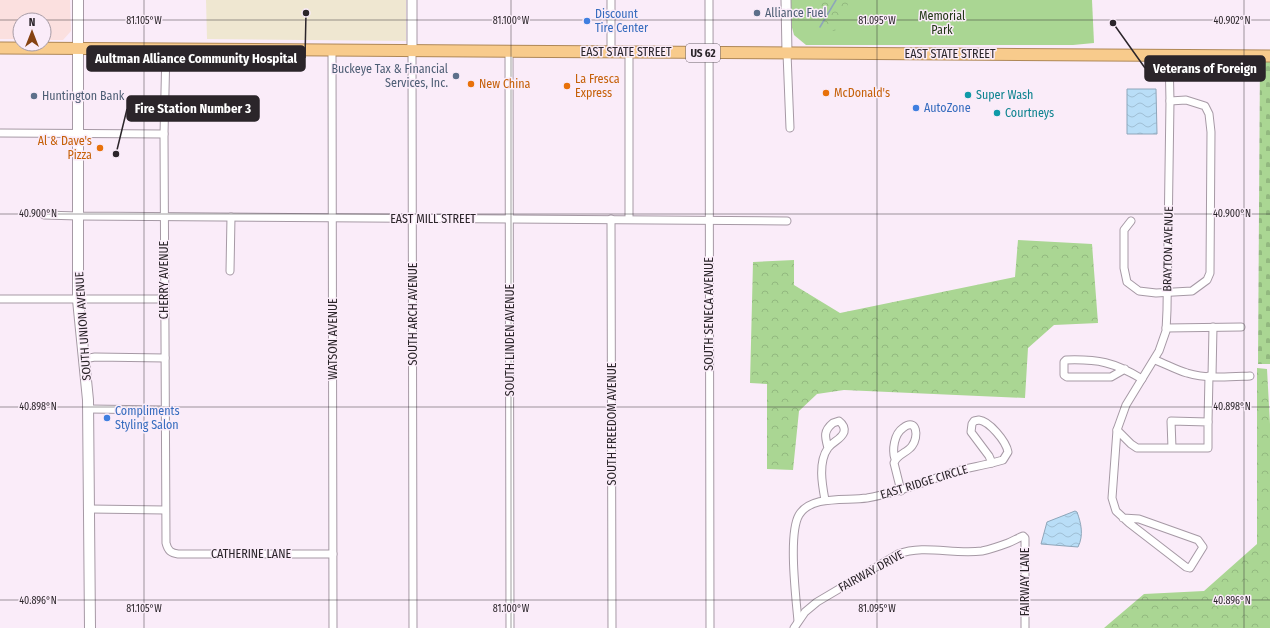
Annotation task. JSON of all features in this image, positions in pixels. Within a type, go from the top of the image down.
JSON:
[{"type":"highway","name":"US 62","points":[[0,48],[78,49]]},
{"type":"highway","name":"EAST STATE STREET","points":[[78,49],[1270,56]]},
{"type":"main road","name":"SOUTH UNION AVENUE","points":[[78,0],[78,300],[89,409],[90,628]]},
{"type":"street","name":"SOUTH ARCH AVENUE","points":[[412,0],[413,628]]},
{"type":"street","points":[[610,52],[611,0]]},
{"type":"street","name":"SOUTH SENECA AVENUE","points":[[709,0],[710,628]]},
{"type":"street","points":[[786,0],[790,128]]},
{"type":"street","name":"CHERRY AVENUE","points":[[166,49],[164,134],[165,510],[166,543],[169,552]]},
{"type":"street","name":"WATSON AVENUE","points":[[332,50],[333,628]]},
{"type":"street","name":"SOUTH LINDEN AVENUE","points":[[509,51],[510,628]]},
{"type":"street","points":[[629,52],[629,219]]},
{"type":"street","name":"BRAYTON AVENUE","points":[[1123,518],[1139,519],[1198,540],[1203,547],[1190,568],[1188,568],[1153,543],[1123,518],[1116,511],[1112,498],[1117,430],[1126,405],[1155,360],[1162,345],[1166,328],[1168,292],[1169,56]]},
{"type":"street","points":[[1131,221],[1124,230],[1124,268],[1127,282],[1139,291],[1156,293],[1192,291],[1207,280],[1210,273],[1211,132],[1209,114],[1205,106],[1186,100],[1170,101]]},
{"type":"street","points":[[0,133],[79,132],[164,134]]},
{"type":"street","name":"EAST MILL STREET","points":[[44,215],[412,219],[787,220]]},
{"type":"street","points":[[230,271],[231,217]]},
{"type":"street","name":"SOUTH FREEDOM AVENUE","points":[[611,219],[612,628]]},
{"type":"street","points":[[0,299],[164,299]]},
{"type":"street","points":[[1117,430],[1137,448],[1208,448],[1213,327]]},
{"type":"street","points":[[1166,328],[1241,327]]},
{"type":"street","points":[[84,359],[95,357],[165,358]]},
{"type":"street","points":[[1125,369],[1111,377],[1067,377],[1064,375],[1064,362],[1066,360],[1085,359],[1101,361],[1125,369],[1142,379]]},
{"type":"street","points":[[1155,360],[1183,372],[1195,375],[1250,376]]},
{"type":"street","points":[[89,409],[165,410]]},
{"type":"street","name":"EAST RIDGE CIRCLE","points":[[798,621],[794,573],[795,523],[807,506],[815,502],[825,500],[867,498],[901,491],[956,472],[1000,462],[1005,458],[1008,452],[1006,443],[985,421],[974,421],[970,427],[971,432],[989,456],[992,463]]},
{"type":"street","points":[[1172,448],[1171,421],[1208,422]]},
{"type":"street","points":[[895,459],[910,448],[915,441],[917,433],[916,428],[913,426],[908,425],[904,427],[898,433],[894,444],[895,467],[901,491]]},
{"type":"street","points":[[825,500],[822,465],[828,448]]},
{"type":"street","points":[[90,508],[165,510]]},
{"type":"street","name":"FAIRWAY DRIVE","points":[[794,628],[809,608],[817,602],[898,554],[919,549],[981,551],[994,548],[1023,537]]},
{"type":"street","name":"FAIRWAY LANE","points":[[1023,537],[1025,538],[1025,628]]},
{"type":"street","name":"CATHERINE LANE","points":[[169,552],[178,554],[333,554]]},
{"type":"shaded area","points":[[0,0],[70,0],[71,31],[63,40],[52,40],[52,12],[12,12],[12,39],[0,39]]},
{"type":"shaded area","points":[[206,0],[406,0],[406,41],[207,39]]},
{"type":"green space","name":"Memorial Park","points":[[791,0],[1092,0],[1094,43],[1073,45],[806,45],[794,35],[791,24]]},
{"type":"green space","points":[[821,0],[850,0],[835,31],[816,28]]},
{"type":"green space","points":[[1260,59],[1270,59],[1270,364],[1258,364]]},
{"type":"green space","points":[[1018,240],[1092,244],[1098,323],[1054,325],[1028,348],[1025,398],[844,390],[817,394],[799,411],[793,470],[767,469],[767,384],[750,383],[753,262],[794,260],[794,285],[840,313],[1015,277]]},
{"type":"green space","points":[[1257,368],[1267,369],[1270,424],[1270,628],[1104,628],[1144,594],[1204,591],[1257,544]]},
{"type":"water","points":[[1127,89],[1156,89],[1157,134],[1127,134]]},
{"type":"water","points":[[1075,511],[1077,512],[1080,520],[1081,529],[1081,538],[1078,547],[1041,544],[1047,522]]},
{"type":"waterway","points":[[820,27],[836,0]]},
{"type":"place","name":"Aultman Alliance Community Hospital","points":[[306,13]]},
{"type":"place","name":"Alliance Fuel","points":[[757,13]]},
{"type":"place","name":"Discount Tire Center","points":[[587,21]]},
{"type":"place","name":"Veterans of Foreign","points":[[1113,23]]},
{"type":"place","name":"Buckeye Tax & Financial Services, Inc.","points":[[456,76]]},
{"type":"place","name":"New China","points":[[471,84]]},
{"type":"place","name":"La Fresca Express","points":[[567,86]]},
{"type":"place","name":"McDonald's","points":[[826,93]]},
{"type":"place","name":"Super Wash","points":[[968,95]]},
{"type":"place","name":"Huntington Bank","points":[[34,96]]},
{"type":"place","name":"AutoZone","points":[[916,108]]},
{"type":"place","name":"Courtneys","points":[[997,113]]},
{"type":"place","name":"Al & Dave's Pizza","points":[[100,148]]},
{"type":"place","name":"Fire Station Number 3","points":[[116,154]]},
{"type":"place","name":"Compliments Styling Salon","points":[[107,418]]}]
